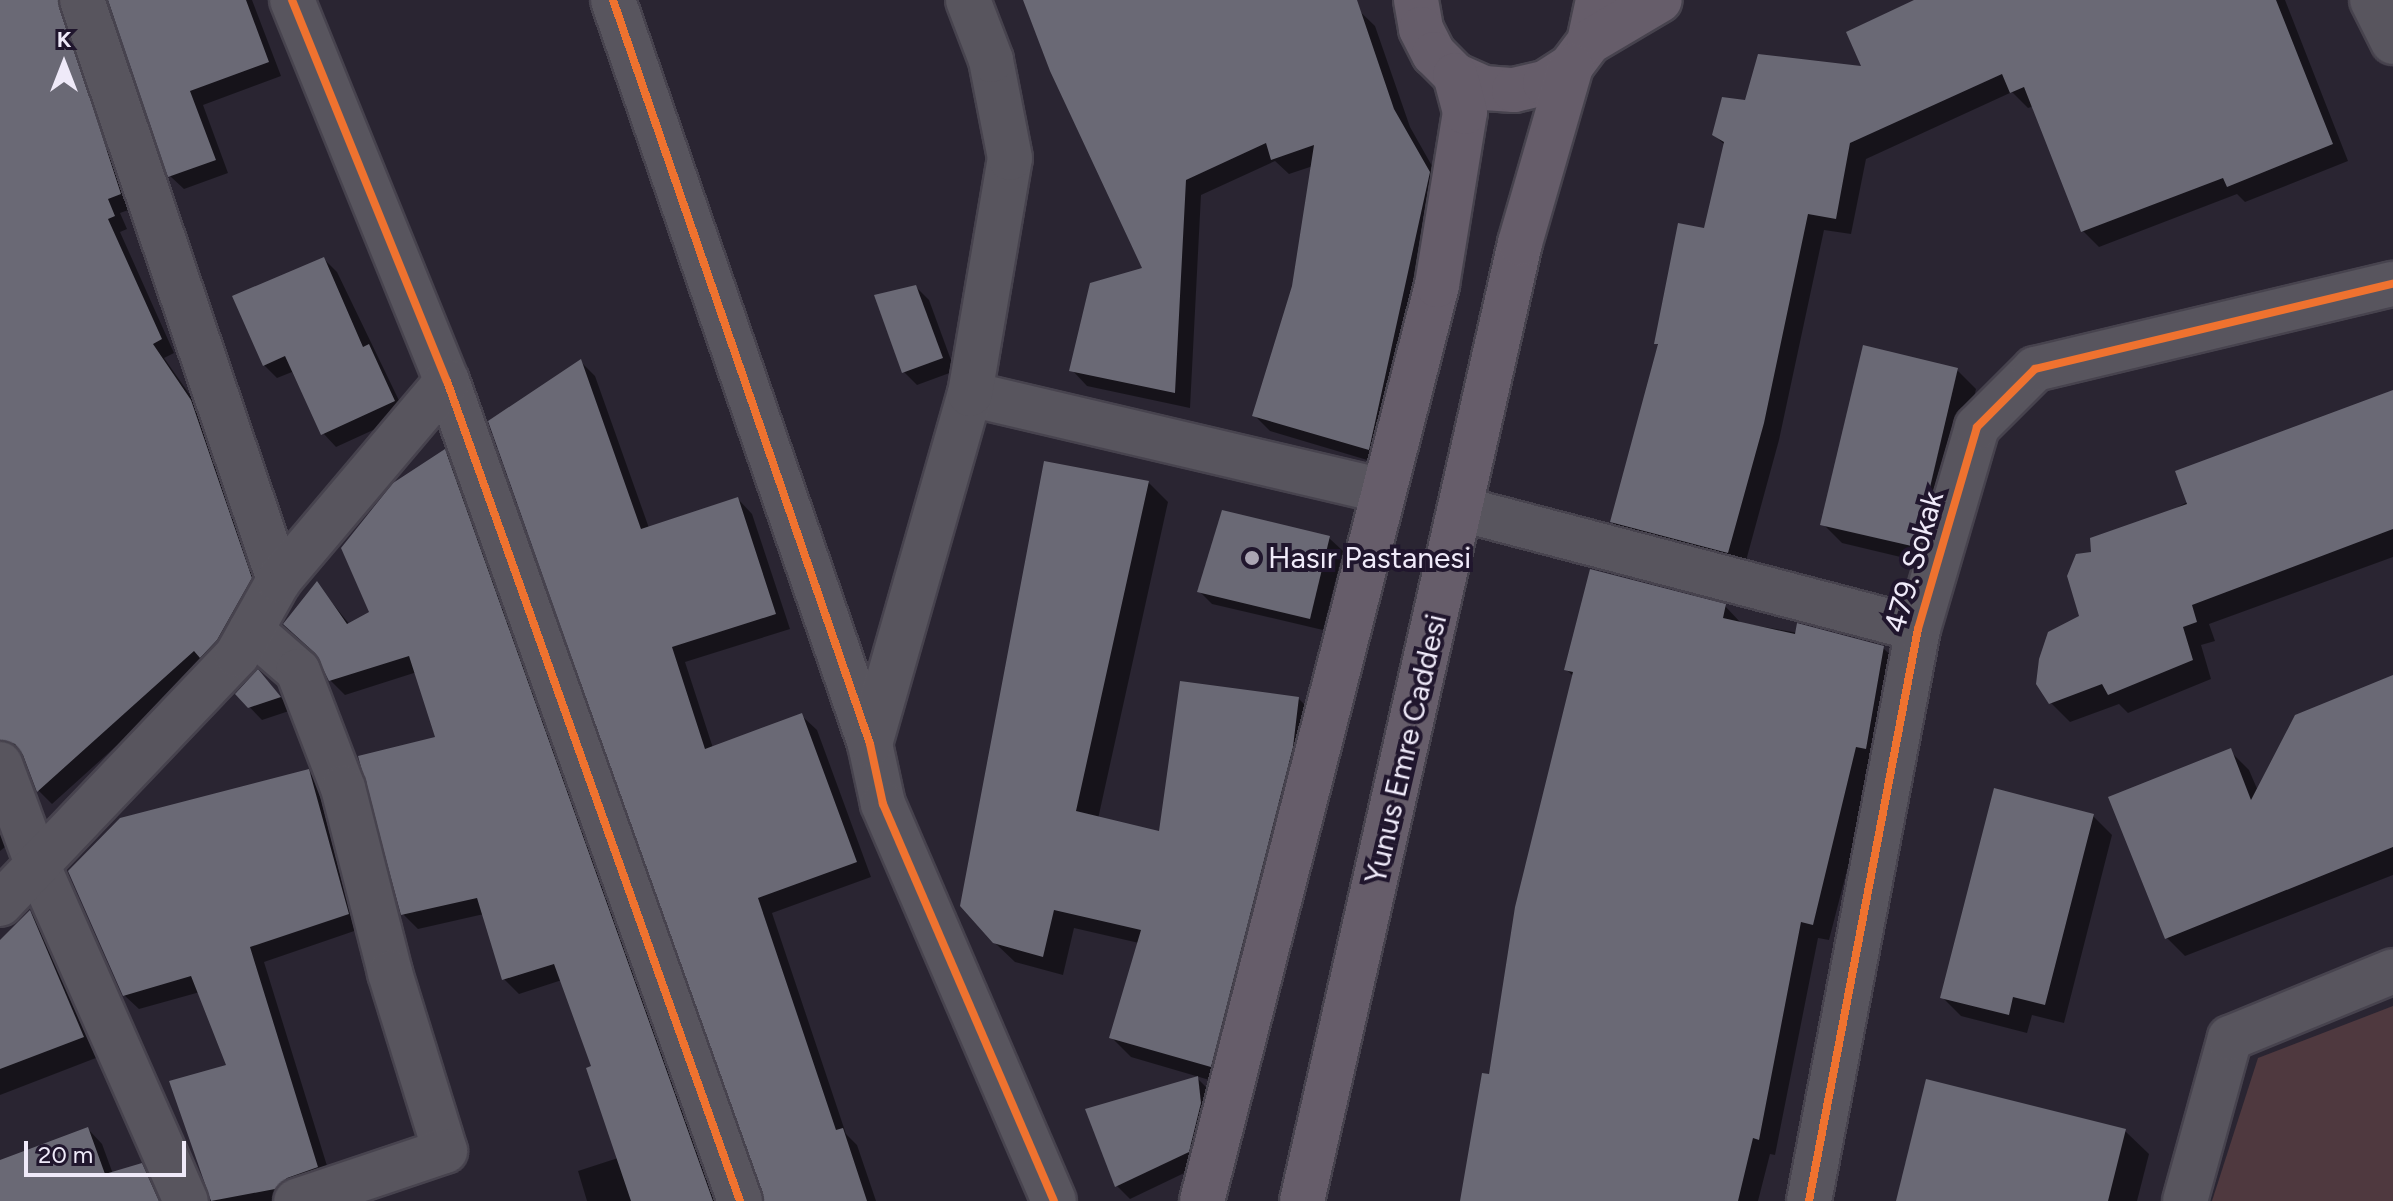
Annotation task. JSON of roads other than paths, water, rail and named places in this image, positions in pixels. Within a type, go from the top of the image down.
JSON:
[{"type":"main road","points":[[1416,0],[1421,29],[1434,54],[1455,75],[1484,88],[1514,90],[1545,83],[1586,36],[1660,0]]},
{"type":"main road","name":"Yunus Emre Caddesi","points":[[1302,1201],[1520,243],[1586,36]]},
{"type":"main road","points":[[1202,1201],[1437,285],[1465,112],[1455,75]]},
{"type":"street","points":[[82,0],[279,580]]},
{"type":"street","points":[[292,0],[447,381],[740,1201]]},
{"type":"street","points":[[613,0],[870,744],[883,804],[1054,1201]]},
{"type":"street","points":[[870,744],[970,394],[1010,158],[991,60],[968,0]]},
{"type":"street","points":[[2372,0],[2393,42]]},
{"type":"street","name":"479. Sokak","points":[[1809,1201],[1918,629],[1977,427],[2035,369],[2393,284]]},
{"type":"street","points":[[0,904],[237,655],[279,580],[447,381]]},
{"type":"street","points":[[970,394],[1383,491]]},
{"type":"street","points":[[1461,509],[1918,629]]},
{"type":"street","points":[[251,630],[298,671],[343,788],[390,973],[445,1151],[296,1201]]},
{"type":"street","points":[[0,764],[38,866],[186,1201]]},
{"type":"street","points":[[2185,1201],[2230,1038],[2393,971]]},
{"type":"place","name":"Hasır Pastanesi","points":[[1252,558]]}]
